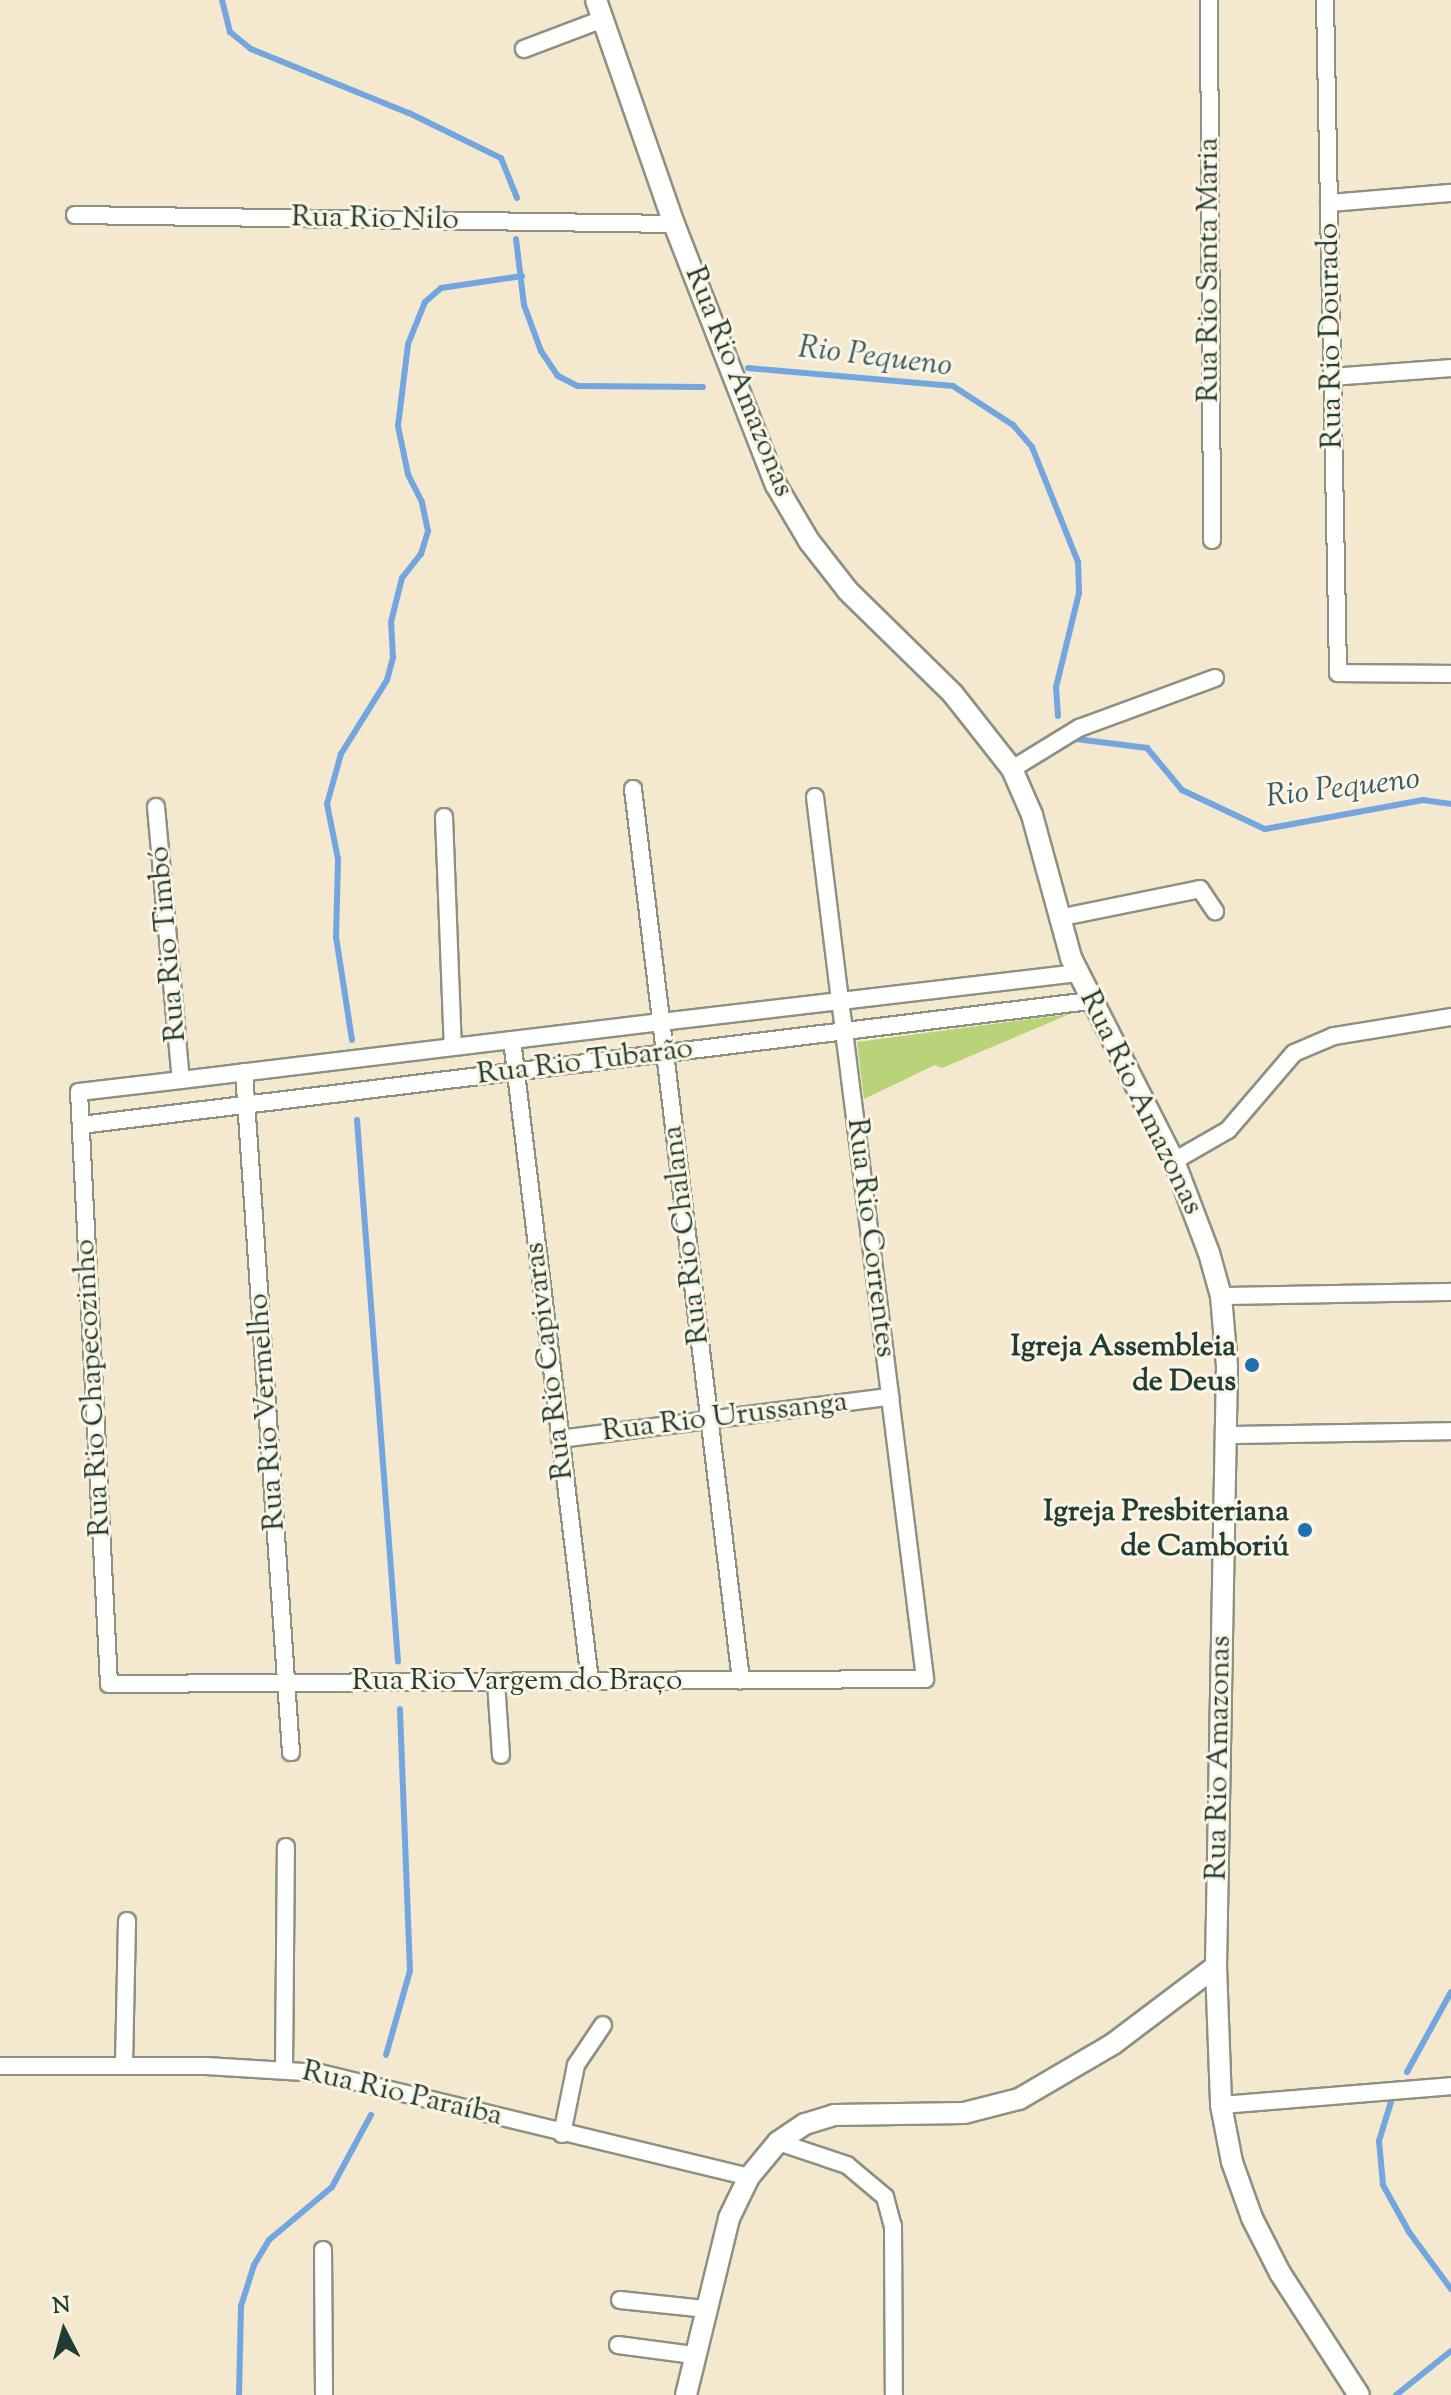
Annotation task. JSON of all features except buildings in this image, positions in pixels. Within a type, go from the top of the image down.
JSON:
[{"type":"street","name":"Rua Rio Santa Maria","points":[[1209,0],[1212,540]]},
{"type":"street","name":"Rua Rio Dourado","points":[[1325,0],[1338,673],[1451,674]]},
{"type":"street","points":[[524,49],[600,10]]},
{"type":"street","name":"Rua Rio Amazonas","points":[[600,10],[674,224],[747,419],[794,517],[848,591],[953,694],[1012,769],[1032,815],[1058,918],[1078,973],[1174,1161],[1221,1296],[1228,1435],[1216,1966],[1221,2105],[1232,2162],[1259,2232],[1359,2395]]},
{"type":"street","points":[[1329,203],[1451,193]]},
{"type":"street","name":"Rua Rio Nilo","points":[[75,215],[674,224]]},
{"type":"street","points":[[1332,377],[1451,368]]},
{"type":"street","points":[[1012,769],[1099,720],[1215,678]]},
{"type":"street","name":"Rua Rio Chalana","points":[[633,789],[741,1680]]},
{"type":"street","name":"Rua Rio Correntes","points":[[815,797],[925,1679]]},
{"type":"street","name":"Rua Rio Timbó","points":[[156,807],[181,1080]]},
{"type":"street","points":[[444,817],[453,1047]]},
{"type":"street","points":[[1058,918],[1200,889],[1215,911]]},
{"type":"street","name":"Rua Rio Tubarão","points":[[79,1092],[1078,973]]},
{"type":"street","name":"Rua Rio Tubarão","points":[[81,1125],[1090,1001]]},
{"type":"street","points":[[1174,1161],[1228,1130],[1294,1053],[1334,1036],[1451,1017]]},
{"type":"street","name":"Rua Rio Capivaras","points":[[512,1040],[590,1681]]},
{"type":"street","name":"Rua Rio Vermelho","points":[[244,1072],[291,1752]]},
{"type":"street","name":"Rua Rio Chapecozinho","points":[[79,1092],[109,1684]]},
{"type":"street","points":[[1221,1296],[1451,1292]]},
{"type":"street","name":"Rua Rio Urussanga","points":[[560,1439],[890,1397]]},
{"type":"street","points":[[1228,1435],[1451,1431]]},
{"type":"street","name":"Rua Rio Vargem do Braço","points":[[109,1684],[925,1679]]},
{"type":"street","points":[[496,1682],[501,1755]]},
{"type":"street","points":[[284,2069],[286,1847]]},
{"type":"street","points":[[124,2065],[127,1921]]},
{"type":"street","points":[[686,2395],[693,2355],[729,2218],[749,2177],[778,2142],[805,2124],[834,2115],[964,2113],[1019,2099],[1113,2044],[1216,1966]]},
{"type":"street","points":[[562,2134],[576,2065],[603,2025]]},
{"type":"street","name":"Rua Rio Paraíba","points":[[0,2066],[284,2069],[342,2076],[562,2134],[749,2177]]},
{"type":"street","points":[[1221,2105],[1451,2086]]},
{"type":"street","points":[[778,2142],[847,2165],[885,2197],[893,2226],[894,2395]]},
{"type":"street","points":[[323,2250],[324,2395]]},
{"type":"street","points":[[620,2300],[705,2309]]},
{"type":"street","points":[[618,2345],[693,2355]]},
{"type":"green space","points":[[1070,1014],[942,1068],[935,1065],[864,1099],[857,1042]]},
{"type":"waterway","name":"Rio Pequeno","points":[[222,0],[230,32],[251,49],[409,113],[501,158],[517,198]]},
{"type":"waterway","name":"Rio Pequeno","points":[[516,239],[524,305],[541,351],[558,376],[578,386],[703,387]]},
{"type":"waterway","points":[[352,1040],[336,937],[338,859],[327,804],[341,754],[387,680],[393,658],[391,622],[402,578],[421,554],[428,531],[422,502],[408,474],[398,426],[408,344],[425,302],[441,288],[522,276]]},
{"type":"waterway","name":"Rio Pequeno","points":[[748,368],[953,386],[1013,425],[1032,447],[1078,562],[1079,593],[1056,687],[1058,716]]},
{"type":"waterway","name":"Rio Pequeno","points":[[1076,739],[1147,748],[1182,790],[1265,829],[1423,800],[1451,804]]},
{"type":"waterway","points":[[357,1120],[398,1661]]},
{"type":"waterway","points":[[386,2055],[410,1971],[400,1709]]},
{"type":"waterway","name":"Rio Pequeno","points":[[1407,2072],[1451,1992]]},
{"type":"waterway","name":"Rio Pequeno","points":[[1391,2102],[1379,2141],[1383,2185],[1409,2232],[1451,2289]]},
{"type":"waterway","points":[[239,2395],[241,2306],[254,2265],[269,2240],[332,2187],[371,2115]]},
{"type":"waterway","name":"Rio Pequeno","points":[[1396,2395],[1451,2351]]},
{"type":"place","name":"Igreja Assembleia de Deus","points":[[1252,1365]]},
{"type":"place","name":"Igreja Presbiteriana de Camboriú","points":[[1305,1530]]}]
